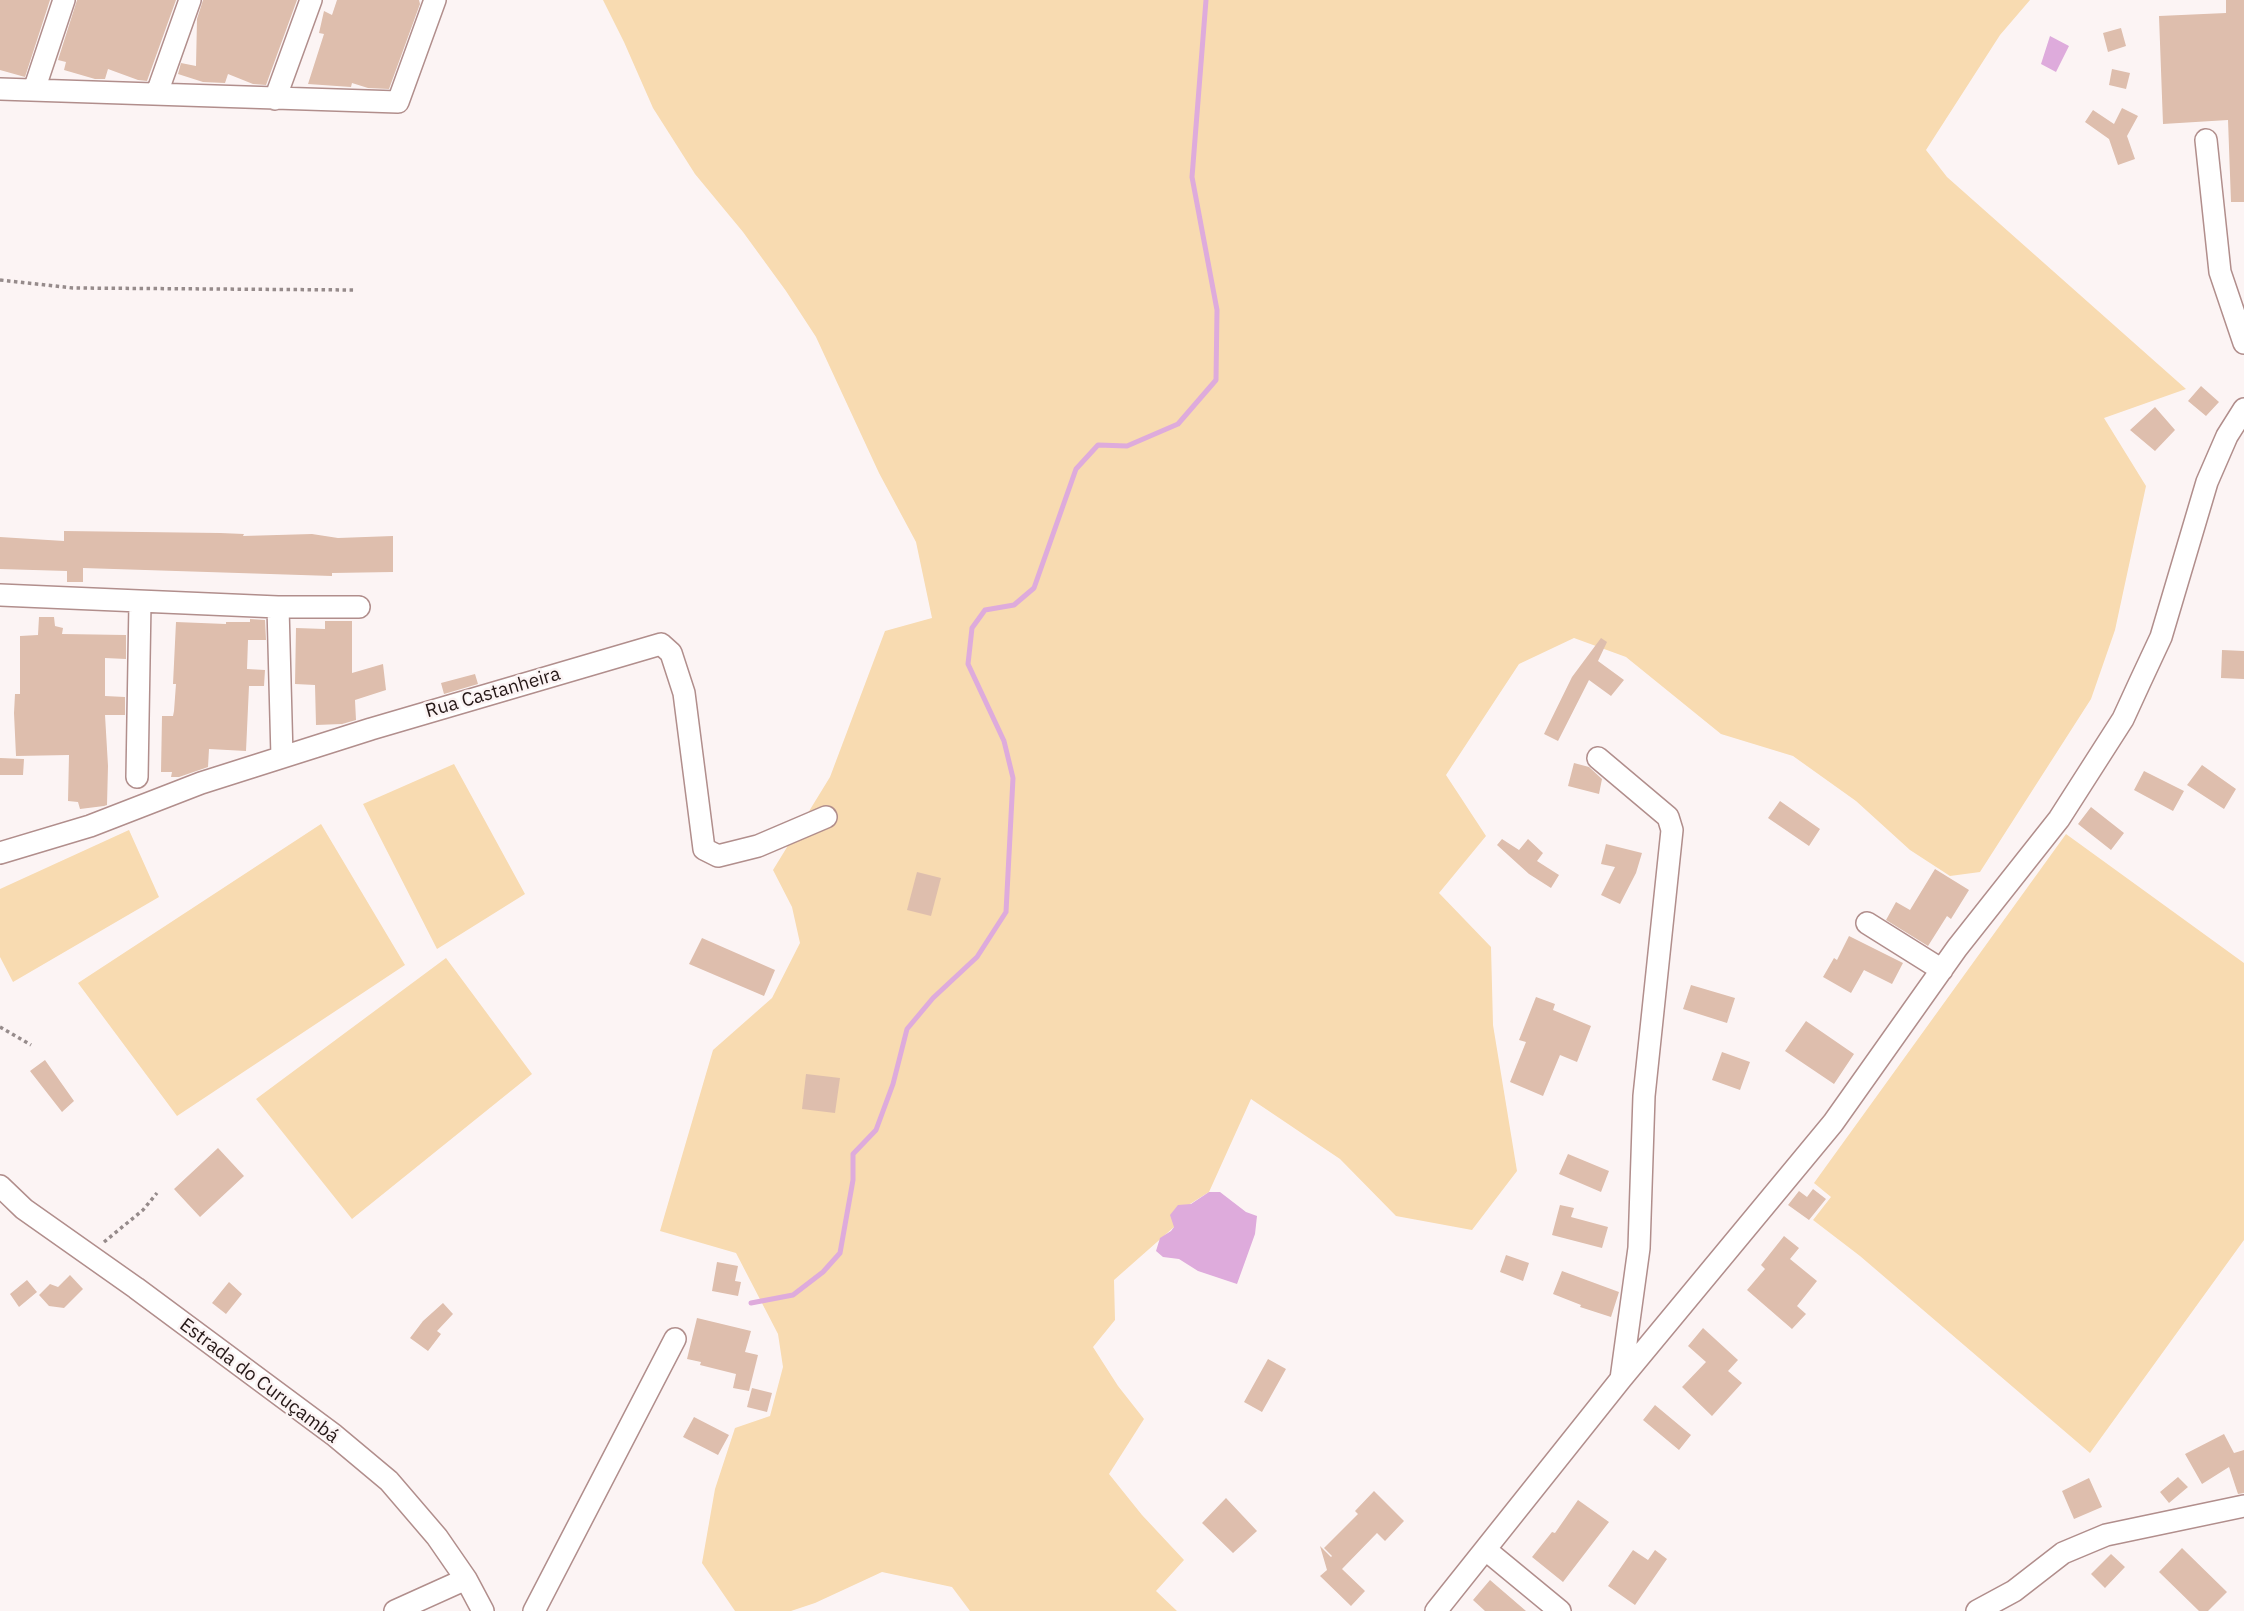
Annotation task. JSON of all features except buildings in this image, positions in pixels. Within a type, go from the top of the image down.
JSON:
[{"type":"street","points":[[34,90],[64,0]]},
{"type":"street","points":[[157,93],[190,0]]},
{"type":"street","points":[[275,99],[312,0]]},
{"type":"street","points":[[0,89],[398,102],[435,0]]},
{"type":"street","points":[[2206,140],[2220,272],[2244,343]]},
{"type":"street","points":[[1436,1611],[1621,1379],[1833,1123],[1942,970],[2059,819],[2091,765],[2123,719],[2161,637],[2207,482],[2227,436],[2244,409]]},
{"type":"street","points":[[0,596],[278,607],[359,607]]},
{"type":"street","points":[[137,776],[140,602]]},
{"type":"street","points":[[278,607],[282,757]]},
{"type":"street","name":"Rua Castanheira","points":[[0,852],[90,826],[201,783],[282,757],[661,644],[671,653],[684,693],[704,849],[718,856],[758,846],[826,817]]},
{"type":"street","points":[[1598,758],[1668,817],[1672,830],[1644,1096],[1639,1248],[1621,1379]]},
{"type":"street","points":[[1867,923],[1942,970]]},
{"type":"street","name":"Estrada do Curuçambá","points":[[0,1186],[23,1209],[89,1254],[334,1435],[389,1481],[437,1537],[466,1579],[483,1611]]},
{"type":"street","points":[[534,1611],[675,1339]]},
{"type":"street","points":[[1978,1611],[2014,1591],[2063,1553],[2106,1535],[2244,1506]]},
{"type":"street","points":[[1486,1550],[1560,1611]]},
{"type":"street","points":[[395,1611],[466,1579]]},
{"type":"path","points":[[0,279],[73,288],[356,290]]},
{"type":"path","points":[[0,1027],[31,1045]]},
{"type":"path","points":[[89,1254],[144,1210],[157,1193]]},
{"type":"shaded area","points":[[603,0],[2030,0],[2000,35],[1926,150],[1947,177],[2186,389],[2104,418],[2146,486],[2115,630],[2091,699],[1980,872],[1950,876],[1910,850],[1856,801],[1793,756],[1721,734],[1626,657],[1574,638],[1519,664],[1446,775],[1486,836],[1439,893],[1491,947],[1493,1025],[1517,1171],[1472,1230],[1396,1216],[1340,1159],[1251,1099],[1209,1192],[1190,1204],[1174,1227],[1114,1280],[1115,1320],[1093,1347],[1118,1386],[1144,1419],[1109,1474],[1184,1560],[1156,1591],[1177,1611],[970,1611],[952,1587],[882,1572],[815,1603],[791,1611],[735,1611],[702,1563],[715,1489],[735,1428],[770,1416],[783,1367],[778,1334],[736,1253],[660,1231],[713,1050],[772,998],[800,943],[792,907],[773,870],[830,777],[885,631],[932,618],[916,542],[879,473],[816,337],[743,232],[695,174],[653,108]]},
{"type":"shaded area","points":[[2050,36],[2069,46],[2056,72],[2041,64]]},
{"type":"shaded area","points":[[454,764],[525,894],[437,949],[363,804]]},
{"type":"shaded area","points":[[321,824],[405,965],[177,1116],[78,983]]},
{"type":"shaded area","points":[[129,830],[159,897],[13,982],[0,957],[0,889]]},
{"type":"shaded area","points":[[2066,834],[2244,963],[2244,1240],[2090,1453],[1860,1256],[1813,1220],[1831,1197],[1814,1183]]},
{"type":"shaded area","points":[[446,958],[532,1074],[352,1219],[256,1099]]},
{"type":"shaded area","points":[[1209,1192],[1220,1192],[1246,1212],[1257,1216],[1255,1234],[1237,1284],[1198,1271],[1179,1259],[1163,1257],[1156,1251],[1160,1238],[1174,1227],[1170,1215],[1178,1205],[1191,1204]]},
{"type":"waterway","points":[[751,1303],[793,1295],[823,1272],[840,1253],[853,1180],[853,1154],[876,1130],[893,1084],[907,1029],[933,998],[977,957],[1006,912],[1013,778],[1004,741],[968,664],[972,628],[985,610],[1014,605],[1034,588],[1076,469],[1098,445],[1127,446],[1178,424],[1216,380],[1217,310],[1192,177],[1206,0]]}]
